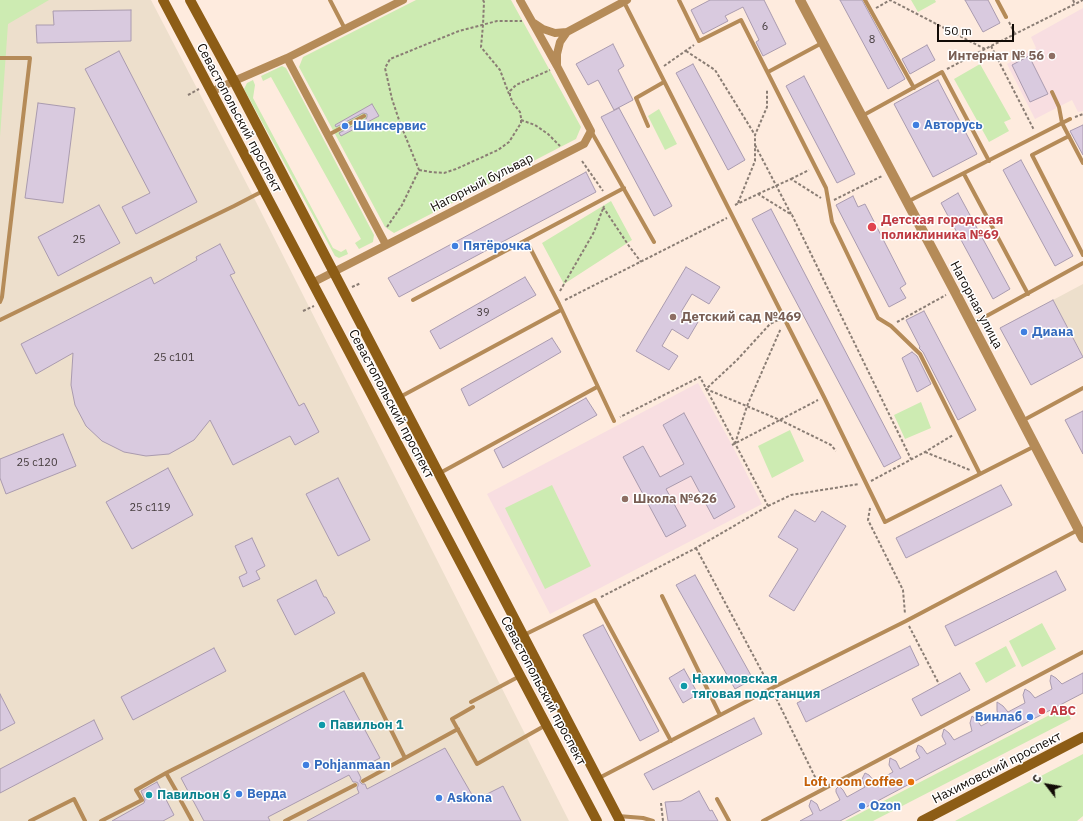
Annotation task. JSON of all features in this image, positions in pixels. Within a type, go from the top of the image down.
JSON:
[{"type":"main road","name":"Севастопольский проспект","points":[[162,0],[597,821]]},
{"type":"main road","name":"Севастопольский проспект","points":[[190,0],[234,81],[619,818]]},
{"type":"main road","name":"Нахимовский проспект","points":[[922,821],[1083,738]]},
{"type":"street","points":[[211,92],[287,58],[403,0]]},
{"type":"street","points":[[520,0],[533,23],[554,68],[591,131]]},
{"type":"street","name":"Нагорная улица","points":[[800,0],[972,324],[1081,534]]},
{"type":"street","points":[[533,23],[543,29],[555,33],[567,32],[626,1]]},
{"type":"street","points":[[554,68],[560,42],[567,32]]},
{"type":"street","points":[[287,58],[386,245]]},
{"type":"street","name":"Нагорный бульвар","points":[[312,283],[584,144],[591,131]]},
{"type":"lane","points":[[330,0],[345,29]]},
{"type":"lane","points":[[679,0],[699,42],[741,20],[826,188],[832,222],[878,318],[891,326],[920,354],[980,474]]},
{"type":"lane","points":[[865,0],[914,88]]},
{"type":"lane","points":[[997,0],[1006,17]]},
{"type":"lane","points":[[626,1],[658,70],[886,522],[1035,446]]},
{"type":"lane","points":[[768,72],[823,42]]},
{"type":"lane","points":[[0,58],[30,58],[2,297],[0,302]]},
{"type":"lane","points":[[862,116],[942,72],[990,161]]},
{"type":"lane","points":[[648,126],[636,98],[664,82]]},
{"type":"lane","points":[[1052,92],[1059,107],[1062,123],[1083,163]]},
{"type":"lane","points":[[328,135],[364,116]]},
{"type":"lane","points":[[907,202],[1070,119]]},
{"type":"lane","points":[[591,131],[654,242]]},
{"type":"lane","points":[[1069,136],[1032,155],[1083,255]]},
{"type":"lane","points":[[964,174],[1028,294]]},
{"type":"lane","points":[[413,300],[624,188]]},
{"type":"lane","points":[[0,320],[263,191]]},
{"type":"lane","points":[[526,240],[614,420]]},
{"type":"lane","points":[[972,324],[1083,263]]},
{"type":"lane","points":[[399,397],[561,310]]},
{"type":"lane","points":[[439,474],[597,387]]},
{"type":"lane","points":[[1022,421],[1083,388]]},
{"type":"lane","points":[[598,778],[771,689],[1081,534]]},
{"type":"lane","points":[[662,596],[720,715]]},
{"type":"lane","points":[[524,636],[595,600],[671,741]]},
{"type":"lane","points":[[763,821],[1083,652]]},
{"type":"lane","points":[[101,821],[142,800],[136,790],[166,773],[363,674],[405,758]]},
{"type":"lane","points":[[520,676],[452,719],[477,764],[546,724]]},
{"type":"lane","points":[[363,781],[458,729]]},
{"type":"lane","points":[[166,773],[192,821]]},
{"type":"lane","points":[[285,821],[355,785]]},
{"type":"lane","points":[[30,821],[74,799],[86,821]]},
{"type":"lane","points":[[717,799],[729,821]]},
{"type":"lane","points":[[619,818],[643,818],[654,821]]},
{"type":"path","points":[[419,170],[444,173],[498,150],[509,142],[521,123],[520,112],[513,103],[500,70],[480,47],[484,2],[482,0]]},
{"type":"path","points":[[871,10],[890,0],[985,49]]},
{"type":"path","points":[[1073,0],[1075,4]]},
{"type":"path","points":[[942,72],[1083,0]]},
{"type":"path","points":[[1006,17],[1015,34]]},
{"type":"path","points":[[384,231],[402,205],[419,170],[400,123],[385,68],[390,59],[459,31],[497,21],[524,20]]},
{"type":"path","points":[[658,70],[699,42]]},
{"type":"path","points":[[991,46],[1037,137]]},
{"type":"path","points":[[686,51],[715,70],[755,134]]},
{"type":"path","points":[[510,96],[510,91],[516,85],[554,68]]},
{"type":"path","points":[[738,204],[755,161],[755,134],[767,108],[768,72]]},
{"type":"path","points":[[521,120],[535,125],[548,134],[560,146]]},
{"type":"path","points":[[755,145],[792,215],[912,459]]},
{"type":"path","points":[[556,299],[594,232],[607,197],[582,161]]},
{"type":"path","points":[[791,178],[816,167]]},
{"type":"path","points":[[728,209],[758,194],[792,215]]},
{"type":"path","points":[[603,208],[641,262]]},
{"type":"path","points":[[558,304],[732,216]]},
{"type":"path","points":[[891,326],[954,290]]},
{"type":"path","points":[[706,389],[737,360],[770,324],[784,318]]},
{"type":"path","points":[[734,445],[747,406],[784,318]]},
{"type":"path","points":[[614,420],[700,377],[734,445],[768,506]]},
{"type":"path","points":[[706,389],[780,420],[831,444],[836,451]]},
{"type":"path","points":[[734,445],[824,397]]},
{"type":"path","points":[[595,600],[696,548],[768,506],[791,495],[867,483],[925,452],[959,431]]},
{"type":"path","points":[[925,452],[980,474]]},
{"type":"path","points":[[873,495],[868,520],[903,590],[906,621],[939,684]]},
{"type":"path","points":[[696,548],[771,689],[822,790]]},
{"type":"path","points":[[661,803],[663,821]]},
{"type":"shaded area","points":[[0,0],[151,0],[253,196],[569,821],[0,821]]},
{"type":"shaded area","name":"Интернат № 56","points":[[1083,8],[1083,111],[1078,112],[1072,100],[1035,119],[1007,64],[1036,48],[1031,37]]},
{"type":"shaded area","points":[[1083,284],[1083,356],[1053,300]]},
{"type":"shaded area","name":"Школа №626","points":[[698,383],[762,504],[550,614],[487,494]]},
{"type":"green space","points":[[0,0],[49,0],[8,24],[0,137]]},
{"type":"green space","points":[[416,0],[511,0],[581,127],[576,139],[394,233],[385,227],[299,67],[303,57]]},
{"type":"green space","points":[[911,0],[935,0],[936,2],[918,12]]},
{"type":"green space","points":[[980,64],[1011,119],[1004,122],[1009,131],[989,142],[954,79]]},
{"type":"green space","points":[[282,66],[286,68],[374,235],[373,242],[359,249],[355,243],[361,239],[271,77],[263,81],[261,76]]},
{"type":"green space","points":[[253,80],[255,85],[253,98],[333,248],[341,252],[346,249],[348,254],[339,258],[335,256],[244,89],[247,83]]},
{"type":"green space","points":[[659,109],[677,144],[665,150],[648,116]]},
{"type":"green space","points":[[611,201],[632,240],[564,284],[542,243]]},
{"type":"green space","points":[[921,402],[931,428],[905,439],[894,415]]},
{"type":"green space","points":[[790,430],[804,461],[772,478],[758,446]]},
{"type":"green space","points":[[552,485],[591,566],[545,589],[505,508]]},
{"type":"green space","points":[[1042,623],[1056,649],[1022,667],[1009,641]]},
{"type":"green space","points":[[1006,646],[1016,666],[986,683],[975,663]]},
{"type":"green space","points":[[1065,707],[1071,719],[873,821],[845,821]]},
{"type":"green space","points":[[1083,754],[1083,816],[1077,821],[955,821]]},
{"type":"building","points":[[710,0],[764,0],[786,44],[763,56],[756,42],[759,40],[743,7],[725,16],[728,21],[703,34],[691,10]]},
{"type":"building","points":[[840,0],[862,0],[905,79],[888,89]]},
{"type":"building","points":[[965,0],[988,0],[1000,23],[983,32]]},
{"type":"building","points":[[131,10],[131,41],[37,43],[36,25],[54,25],[53,11]]},
{"type":"building","points":[[613,44],[624,66],[618,70],[633,100],[614,110],[598,80],[588,85],[576,64]]},
{"type":"building","points":[[927,45],[935,60],[910,74],[902,59]]},
{"type":"building","points":[[119,51],[197,202],[136,234],[122,207],[150,193],[85,69]]},
{"type":"building","points":[[1029,56],[1048,94],[1030,102],[1012,65]]},
{"type":"building","points":[[693,64],[745,160],[728,170],[676,73]]},
{"type":"building","points":[[804,76],[855,174],[837,183],[786,86]]},
{"type":"building","points":[[938,80],[977,154],[933,177],[894,104]]},
{"type":"building","points":[[38,103],[75,108],[63,203],[25,198]]},
{"type":"building","points":[[372,104],[379,116],[341,136],[339,133],[366,119],[367,114],[363,113],[336,127],[335,125]]},
{"type":"building","points":[[619,108],[672,206],[654,216],[601,117]]},
{"type":"building","points":[[1083,125],[1083,155],[1070,131]]},
{"type":"building","points":[[1021,160],[1073,256],[1055,266],[1003,170]]},
{"type":"building","points":[[586,172],[596,192],[399,297],[388,278]]},
{"type":"building","points":[[958,193],[1010,289],[993,299],[941,203]]},
{"type":"building","points":[[853,196],[858,207],[865,204],[906,284],[900,288],[906,298],[889,307],[836,205]]},
{"type":"building","points":[[99,205],[120,243],[58,276],[38,237]]},
{"type":"building","points":[[771,209],[901,458],[884,467],[752,219]]},
{"type":"building","points":[[220,244],[235,273],[230,275],[299,406],[304,403],[319,432],[295,445],[290,436],[233,465],[210,420],[194,440],[169,454],[146,456],[124,452],[102,441],[86,426],[75,405],[71,385],[73,353],[36,374],[21,344],[151,277],[154,284],[197,260],[196,257]]},
{"type":"building","name":"Детский сад №469","points":[[686,267],[720,287],[709,304],[692,294],[681,312],[698,322],[688,339],[672,329],[662,346],[678,356],[669,370],[636,351]]},
{"type":"building","points":[[525,277],[536,295],[440,349],[430,331]]},
{"type":"building","points":[[1053,300],[1083,357],[1031,385],[1000,328]]},
{"type":"building","points":[[924,311],[976,410],[958,420],[923,352],[919,348],[920,347],[906,320]]},
{"type":"building","points":[[552,338],[561,352],[469,406],[461,389]]},
{"type":"building","points":[[912,352],[917,356],[931,384],[917,392],[902,358]]},
{"type":"building","points":[[586,398],[597,415],[503,468],[494,450]]},
{"type":"building","points":[[1083,411],[1083,454],[1065,420]]},
{"type":"building","points":[[684,413],[735,507],[714,519],[691,476],[666,489],[686,526],[666,537],[623,457],[643,446],[660,477],[684,464],[663,425]]},
{"type":"building","points":[[63,434],[76,466],[6,494],[0,478],[0,459]]},
{"type":"building","points":[[168,468],[193,515],[132,549],[106,502]]},
{"type":"building","points":[[338,478],[370,540],[338,556],[306,494]]},
{"type":"building","points":[[1001,485],[1012,505],[906,558],[896,538]]},
{"type":"building","points":[[795,510],[815,522],[822,511],[846,526],[794,611],[769,596],[798,549],[778,537]]},
{"type":"building","points":[[252,538],[265,566],[256,571],[260,579],[243,587],[239,577],[247,573],[235,546]]},
{"type":"building","points":[[1056,571],[1066,590],[955,646],[945,626]]},
{"type":"building","points":[[695,575],[753,679],[735,689],[676,585]]},
{"type":"building","points":[[316,580],[324,597],[326,597],[335,613],[295,635],[277,600]]},
{"type":"building","points":[[603,625],[659,731],[640,741],[583,635]]},
{"type":"building","points":[[910,646],[919,665],[806,722],[797,703]]},
{"type":"building","points":[[214,648],[226,671],[133,720],[121,697]]},
{"type":"building","name":"Нахимовская тяговая подстанция","points":[[684,669],[698,694],[683,703],[669,678]]},
{"type":"building","points":[[960,673],[970,690],[921,716],[912,699]]},
{"type":"building","points":[[1083,673],[1083,693],[840,821],[800,821],[813,814],[809,806],[811,800],[817,804],[820,811],[840,800],[836,792],[836,789],[839,786],[847,797],[865,787],[862,779],[865,773],[875,782],[893,772],[889,765],[890,758],[896,761],[900,769],[920,758],[916,751],[918,745],[922,747],[927,754],[946,744],[942,736],[944,729],[954,740],[972,731],[970,723],[972,716],[981,726],[998,717],[997,702],[1008,712],[1025,703],[1023,695],[1025,689],[1035,698],[1052,689],[1050,681],[1051,675],[1062,684]]},
{"type":"building","name":"Павильон 1","points":[[344,691],[380,758],[357,770],[361,778],[360,782],[365,784],[367,789],[445,748],[475,800],[503,786],[521,821],[307,821],[359,793],[357,788],[358,783],[353,782],[349,775],[268,817],[270,821],[204,821],[181,778]]},
{"type":"building","points":[[0,694],[15,723],[0,731]]},
{"type":"building","points":[[754,718],[762,734],[653,790],[644,774]]},
{"type":"building","points":[[94,720],[103,739],[0,793],[0,769]]},
{"type":"building","name":"Павильон 6","points":[[157,782],[174,815],[163,821],[112,821],[144,803],[145,800],[141,791]]},
{"type":"building","points":[[699,791],[710,811],[712,810],[718,821],[668,821],[665,802],[681,801]]},
{"type":"place","name":"Интернат № 56","points":[[1052,56]]},
{"type":"place","name":"Авторусь","points":[[916,125]]},
{"type":"place","name":"Шинсервис","points":[[345,126]]},
{"type":"place","name":"Детская городская поликлиника №69","points":[[872,227]]},
{"type":"place","name":"Пятёрочка","points":[[455,246]]},
{"type":"place","name":"Детский сад №469","points":[[673,317]]},
{"type":"place","name":"Диана","points":[[1024,332]]},
{"type":"place","name":"Школа №626","points":[[625,499]]},
{"type":"place","name":"Нахимовская тяговая подстанция","points":[[684,686]]},
{"type":"place","name":"ABC","points":[[1042,711]]},
{"type":"place","name":"Винлаб","points":[[1030,717]]},
{"type":"place","name":"Павильон 1","points":[[322,725]]},
{"type":"place","name":"Pohjanmaan","points":[[306,765]]},
{"type":"place","name":"Loft room coffee","points":[[911,782]]},
{"type":"place","name":"Верда","points":[[239,794]]},
{"type":"place","name":"Павильон 6","points":[[149,795]]},
{"type":"place","name":"Askona","points":[[439,798]]},
{"type":"place","name":"Ozon","points":[[862,806]]}]
